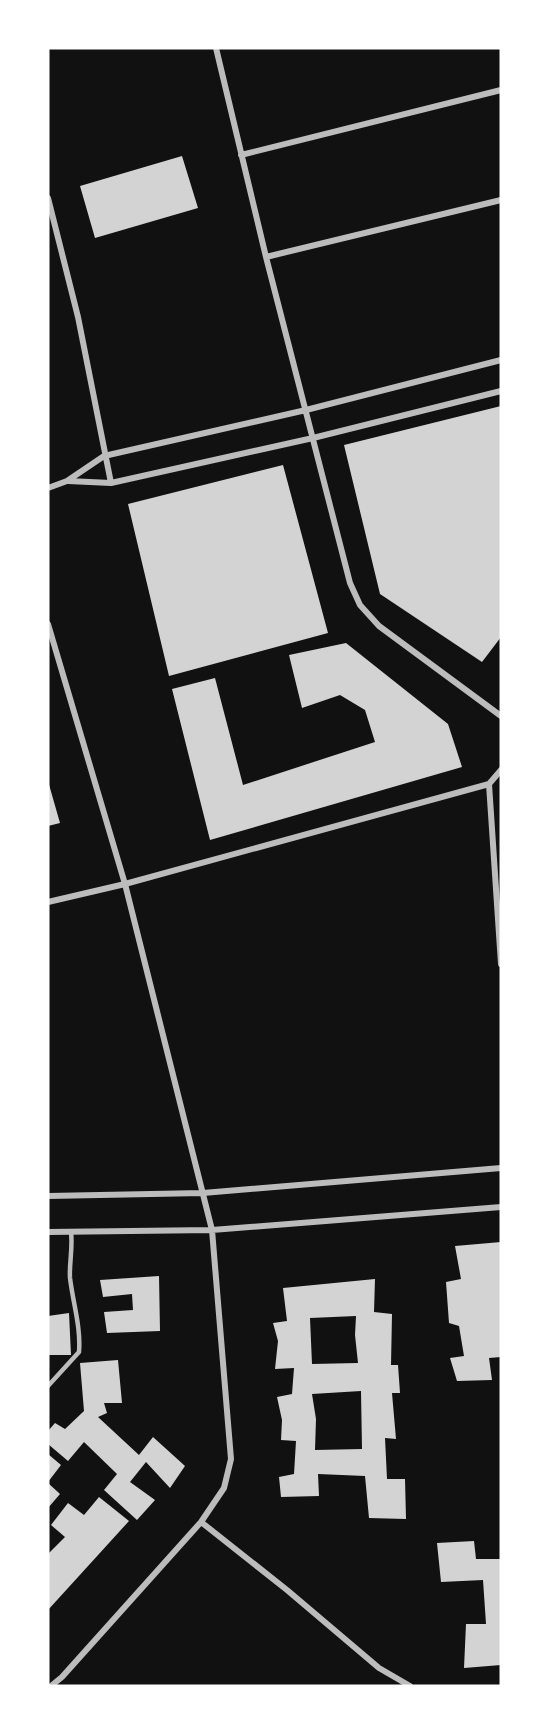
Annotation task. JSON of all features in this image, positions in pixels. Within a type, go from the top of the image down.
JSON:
[{"type":"street","points":[[218,48],[266,257],[350,583],[360,605],[379,626],[501,716]]},
{"type":"street","points":[[242,155],[501,90]]},
{"type":"street","points":[[48,198],[78,317],[111,483]]},
{"type":"street","points":[[266,257],[501,200]]},
{"type":"street","points":[[48,488],[67,481],[104,456],[306,410],[501,360]]},
{"type":"street","points":[[67,481],[111,483],[313,438],[501,391]]},
{"type":"street","points":[[48,624],[125,884],[212,1230],[231,1459],[224,1488],[201,1522],[62,1677],[51,1686]]},
{"type":"street","points":[[48,902],[125,884],[489,784],[501,770]]},
{"type":"street","points":[[489,784],[501,964]]},
{"type":"street","points":[[48,1196],[202,1193],[501,1168]]},
{"type":"street","points":[[48,1232],[212,1230],[501,1207]]},
{"type":"street","points":[[201,1522],[287,1590],[379,1668],[410,1686]]},
{"type":"lane","points":[[48,1386],[79,1352],[78,1320],[70,1276],[73,1251],[71,1232]]},
{"type":"building","points":[[182,156],[198,208],[95,238],[80,186]]},
{"type":"building","points":[[501,406],[501,637],[482,662],[380,594],[344,445]]},
{"type":"building","points":[[283,465],[328,633],[169,676],[128,504]]},
{"type":"building","points":[[346,643],[448,724],[462,767],[210,840],[172,689],[215,678],[243,785],[375,742],[365,710],[340,695],[302,708],[289,655]]},
{"type":"building","points":[[48,781],[60,823],[48,826]]},
{"type":"building","points":[[501,1242],[501,1357],[489,1358],[492,1380],[457,1381],[450,1358],[464,1356],[459,1326],[449,1323],[446,1282],[461,1279],[455,1246]]},
{"type":"building","points":[[159,1276],[160,1331],[107,1333],[104,1312],[133,1310],[132,1294],[103,1297],[100,1280]]},
{"type":"building","points":[[375,1279],[374,1312],[392,1314],[391,1365],[398,1365],[400,1393],[392,1393],[396,1439],[385,1438],[387,1479],[405,1479],[406,1519],[369,1518],[365,1476],[318,1474],[319,1496],[281,1497],[279,1477],[294,1474],[296,1441],[281,1440],[282,1420],[277,1397],[292,1394],[294,1368],[275,1369],[278,1341],[273,1323],[287,1321],[283,1288]],"holes":[[[356,1316],[355,1335],[358,1363],[312,1364],[310,1318]],[[361,1391],[362,1449],[315,1450],[316,1419],[312,1394]]]},
{"type":"building","points":[[69,1313],[71,1355],[48,1355],[48,1316]]},
{"type":"building","points":[[118,1360],[122,1403],[104,1403],[107,1413],[98,1417],[139,1455],[153,1437],[185,1466],[170,1488],[146,1462],[130,1482],[155,1500],[137,1520],[104,1490],[117,1474],[84,1442],[68,1461],[48,1444],[48,1431],[55,1423],[65,1429],[84,1411],[80,1363]]},
{"type":"building","points":[[48,1454],[61,1465],[48,1482]]},
{"type":"building","points":[[48,1483],[60,1494],[48,1508]]},
{"type":"building","points":[[99,1497],[129,1521],[48,1610],[48,1554],[65,1537],[51,1525],[68,1503],[84,1515]]},
{"type":"building","points":[[474,1541],[476,1559],[501,1559],[501,1665],[464,1668],[466,1624],[486,1624],[483,1580],[441,1582],[437,1543]]}]
